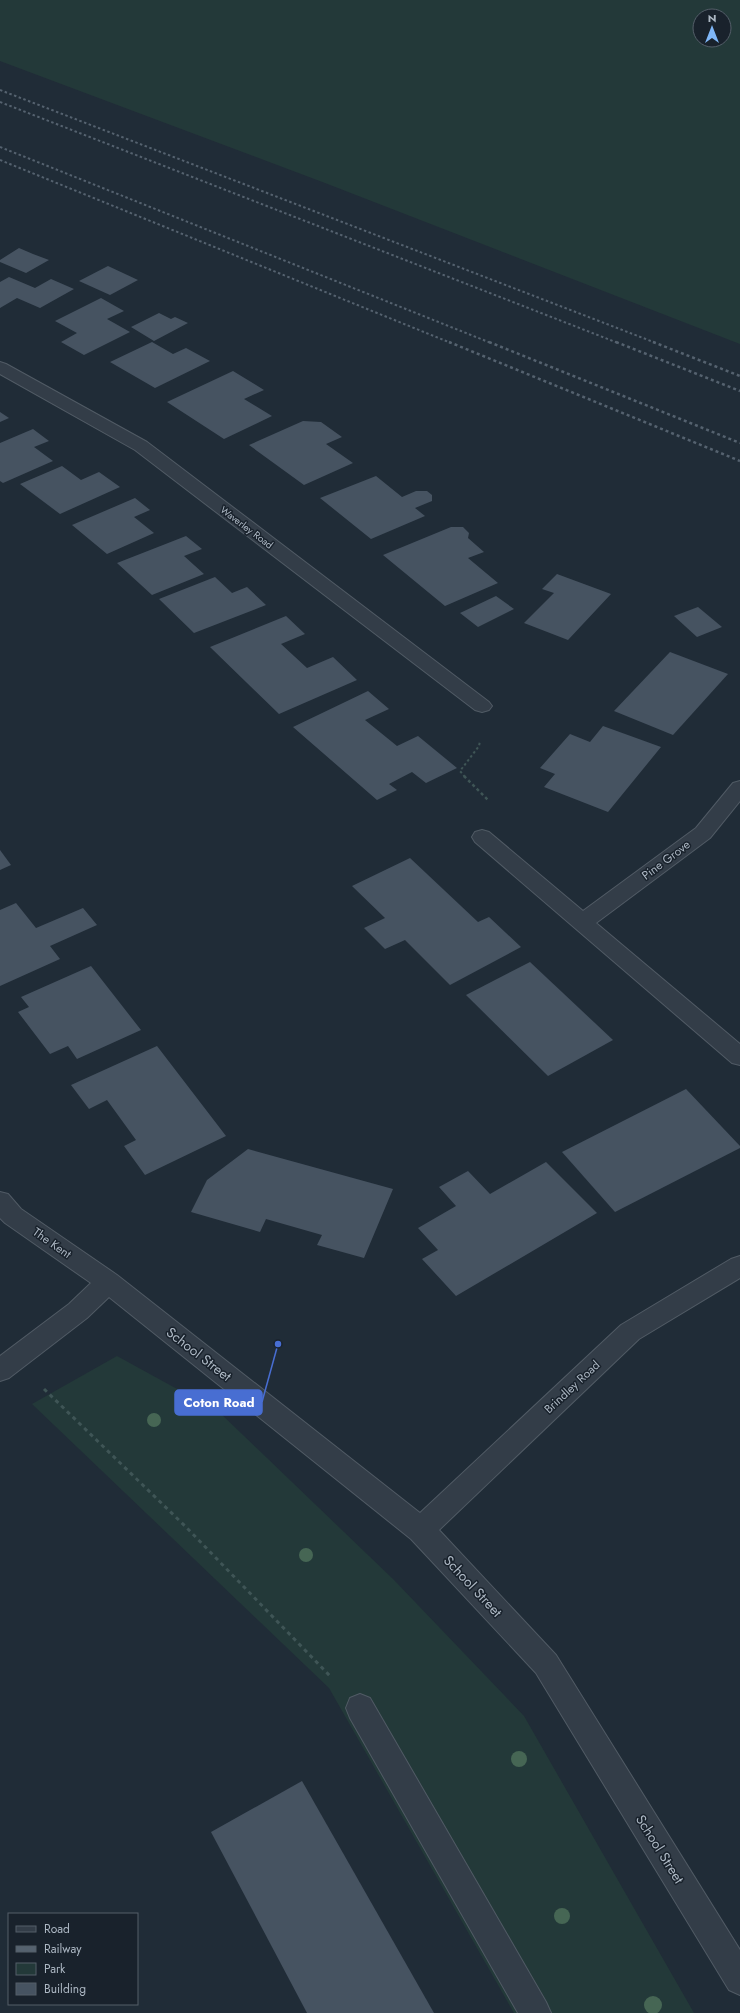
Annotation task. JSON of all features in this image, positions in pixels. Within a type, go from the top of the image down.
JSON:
[{"type":"street","name":"Waverley Road","points":[[0,367],[141,446],[482,706]]},
{"type":"street","name":"Pine Grove","points":[[583,922],[703,833],[740,788]]},
{"type":"street","points":[[482,837],[740,1056]]},
{"type":"street","name":"The Kent","points":[[0,1201],[13,1216],[108,1282]]},
{"type":"street","name":"Brindley Road","points":[[421,1530],[630,1332],[740,1266]]},
{"type":"street","points":[[8,1365],[78,1311],[108,1282]]},
{"type":"street","name":"School Street","points":[[108,1282],[421,1530],[546,1664],[740,1979]]},
{"type":"street","points":[[360,1708],[535,2013]]},
{"type":"path","points":[[482,706],[479,746],[460,771],[492,805],[482,837]]},
{"type":"path","points":[[8,1365],[186,1527],[360,1708]]},
{"type":"green space","points":[[0,0],[740,0],[740,344],[325,183],[0,61]]},
{"type":"green space","points":[[117,1356],[219,1412],[393,1579],[524,1716],[694,2013],[514,2013],[329,1688],[32,1404]]},
{"type":"building","points":[[19,248],[49,260],[26,273],[0,262],[0,260]]},
{"type":"building","points":[[108,266],[138,280],[110,295],[79,281]]},
{"type":"building","points":[[9,277],[35,288],[51,279],[74,289],[40,308],[17,298],[0,308],[0,282]]},
{"type":"building","points":[[101,298],[124,311],[107,319],[130,332],[84,355],[61,342],[77,333],[55,321]]},
{"type":"building","points":[[159,313],[171,319],[175,317],[188,323],[154,341],[131,327]]},
{"type":"building","points":[[152,342],[173,354],[186,348],[210,361],[155,388],[110,362]]},
{"type":"building","points":[[233,371],[264,390],[244,399],[272,416],[224,439],[167,402]]},
{"type":"building","points":[[0,412],[9,418],[0,422]]},
{"type":"building","points":[[303,421],[321,422],[342,437],[326,444],[353,463],[304,485],[249,445]]},
{"type":"building","points":[[33,429],[49,441],[34,447],[53,461],[3,483],[0,481],[0,443]]},
{"type":"building","points":[[62,466],[81,480],[99,472],[120,487],[60,514],[20,484]]},
{"type":"building","points":[[376,476],[402,497],[416,491],[427,491],[432,495],[432,501],[415,508],[425,516],[371,539],[320,498]]},
{"type":"building","points":[[135,498],[150,510],[134,517],[154,533],[107,554],[72,525]]},
{"type":"building","points":[[451,527],[463,527],[469,533],[468,538],[484,552],[468,558],[498,583],[445,606],[383,555]]},
{"type":"building","points":[[186,536],[202,549],[184,556],[204,574],[152,595],[117,563]]},
{"type":"building","points":[[557,574],[611,594],[568,640],[524,623],[554,593],[542,589]]},
{"type":"building","points":[[215,577],[232,593],[247,587],[266,605],[194,633],[159,599]]},
{"type":"building","points":[[496,596],[514,609],[478,627],[460,613]]},
{"type":"building","points":[[698,607],[722,627],[697,637],[674,616]]},
{"type":"building","points":[[286,616],[305,634],[281,644],[307,668],[333,657],[357,680],[279,714],[210,647]]},
{"type":"building","points":[[670,652],[728,674],[673,735],[614,711]]},
{"type":"building","points":[[368,691],[389,709],[365,720],[397,746],[418,736],[457,768],[426,783],[412,772],[389,784],[397,790],[377,800],[293,727]]},
{"type":"building","points":[[603,726],[661,747],[608,812],[544,787],[555,774],[540,768],[570,734],[590,742]]},
{"type":"building","points":[[0,850],[11,865],[0,870]]},
{"type":"building","points":[[410,858],[478,922],[489,917],[521,947],[450,985],[405,940],[385,949],[364,928],[385,918],[352,886]]},
{"type":"building","points":[[16,903],[36,928],[83,908],[97,925],[50,946],[60,959],[0,986],[0,910]]},
{"type":"building","points":[[530,962],[613,1040],[548,1076],[466,995]]},
{"type":"building","points":[[91,966],[141,1030],[77,1059],[68,1046],[50,1054],[18,1012],[29,1007],[21,997]]},
{"type":"building","points":[[157,1046],[226,1136],[145,1175],[124,1146],[136,1140],[107,1100],[89,1109],[71,1085]]},
{"type":"building","points":[[686,1089],[740,1146],[740,1148],[615,1212],[562,1152]]},
{"type":"building","points":[[248,1149],[393,1189],[364,1258],[317,1245],[322,1235],[266,1219],[260,1232],[191,1212],[207,1180]]},
{"type":"building","points":[[546,1162],[597,1213],[456,1296],[422,1259],[438,1250],[418,1228],[456,1206],[439,1187],[468,1171],[490,1194]]},
{"type":"building","points":[[302,1781],[434,2013],[307,2013],[211,1832]]},
{"type":"railway","points":[[0,90],[656,343]]},
{"type":"railway","points":[[0,102],[618,343]]},
{"type":"railway","points":[[0,147],[491,343]]},
{"type":"railway","points":[[0,160],[451,343]]},
{"type":"railway","points":[[449,342],[740,461]]},
{"type":"railway","points":[[489,342],[740,443]]},
{"type":"railway","points":[[616,342],[740,391]]},
{"type":"railway","points":[[653,342],[740,376]]},
{"type":"place","name":"Coton Road","points":[[278,1344]]}]
